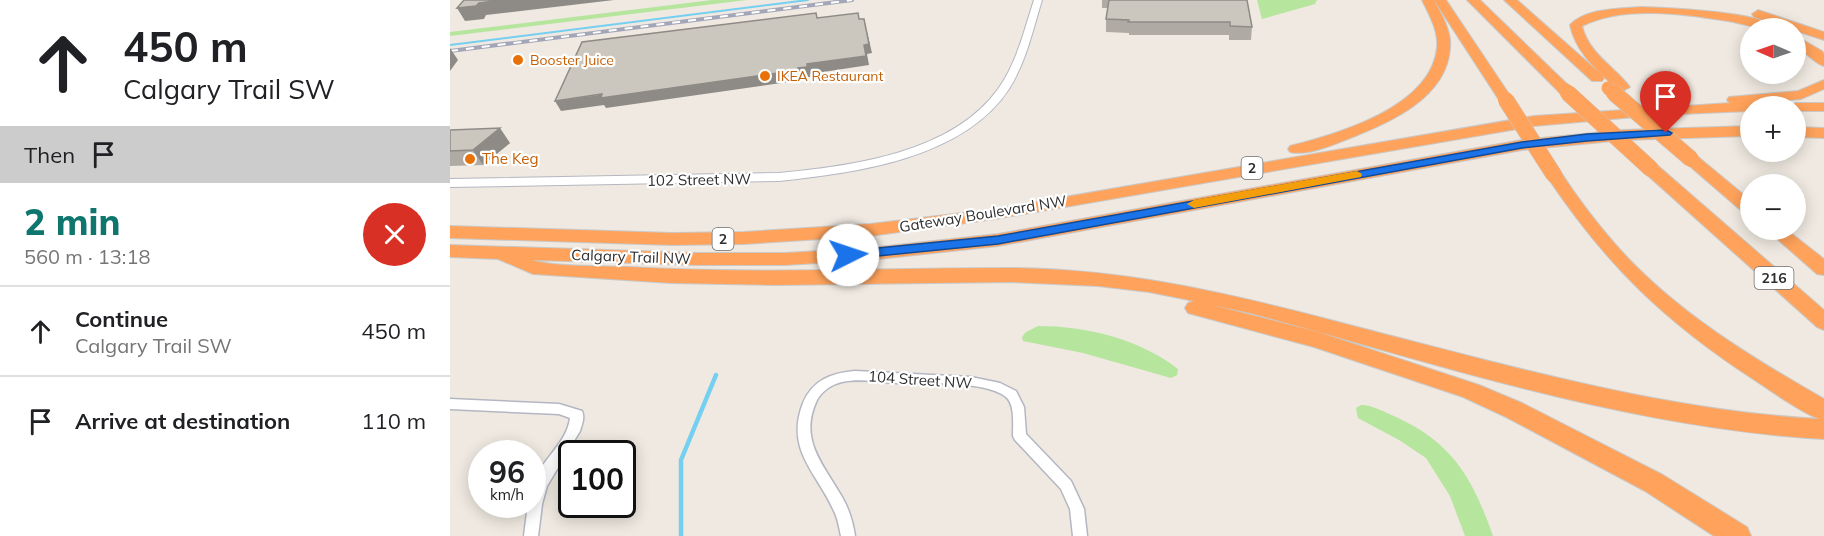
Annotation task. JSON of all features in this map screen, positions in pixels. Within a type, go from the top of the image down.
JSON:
[{"type":"highway","points":[[995,214],[1033,201],[1308,146],[1376,123],[1416,97],[1428,86],[1442,61],[1442,31],[1428,0]]},
{"type":"highway","points":[[1440,0],[1554,175],[1598,238],[1641,283],[1689,324],[1741,361],[1824,411]]},
{"type":"highway","name":"216","points":[[1473,0],[1564,90],[1824,322]]},
{"type":"highway","points":[[1510,0],[1615,87],[1740,200]]},
{"type":"highway","points":[[1722,3],[1824,36]]},
{"type":"highway","points":[[1615,87],[1584,48],[1577,34],[1576,25],[1587,11],[1614,4],[1678,5],[1740,19]]},
{"type":"highway","points":[[1746,6],[1824,27]]},
{"type":"highway","points":[[1806,47],[1824,62]]},
{"type":"highway","points":[[1421,139],[1541,114],[1651,104],[1791,97],[1808,93],[1824,84]]},
{"type":"highway","points":[[1806,107],[1824,107]]},
{"type":"highway","name":"Gateway Boulevard NW","points":[[450,232],[672,239],[744,238],[870,231],[995,214],[1510,124],[1590,115],[1740,108]]},
{"type":"highway","name":"Calgary Trail NW","points":[[450,250],[698,259],[774,259],[936,248],[998,240],[1522,145],[1623,135],[1740,131]]},
{"type":"highway","points":[[1806,132],[1824,133]]},
{"type":"highway","points":[[1697,159],[1740,191]]},
{"type":"highway","points":[[1723,234],[1775,290],[1824,335]]},
{"type":"highway","name":"216","points":[[1788,240],[1824,269]]},
{"type":"highway","points":[[1797,240],[1824,264]]},
{"type":"highway","points":[[500,252],[533,268],[671,276],[776,278],[935,275],[1043,276],[1149,285],[1250,306],[1576,392],[1653,409],[1769,426],[1824,429]]},
{"type":"highway","points":[[1043,276],[1223,314],[1318,340],[1471,391],[1524,415],[1654,483],[1737,536]]},
{"type":"street","name":"102 Street NW","points":[[450,183],[786,178],[872,163],[913,151],[942,138],[974,119],[1004,89],[1015,66],[1038,0]]},
{"type":"street","name":"104 Street NW","points":[[848,536],[843,512],[809,456],[804,429],[808,405],[817,389],[827,380],[850,375],[961,381],[995,386],[1012,394],[1018,407],[1020,436],[1023,442],[1054,470],[1066,485],[1077,509],[1080,536]]},
{"type":"street","points":[[450,404],[559,409],[577,415],[575,427],[541,484],[533,513],[531,536]]},
{"type":"green space","points":[[712,0],[747,0],[450,36],[450,32]]},
{"type":"green space","points":[[1257,0],[1317,0],[1315,4],[1262,19]]},
{"type":"green space","points":[[1038,326],[1075,328],[1130,342],[1178,369],[1177,375],[1171,378],[1083,353],[1023,341],[1022,337],[1026,332]]},
{"type":"green space","points":[[1361,405],[1379,409],[1416,427],[1446,451],[1469,480],[1493,536],[1465,536],[1450,496],[1426,458],[1399,440],[1358,418],[1356,408]]},
{"type":"building","points":[[464,0],[501,0],[457,8]]},
{"type":"building","points":[[1109,0],[1247,0],[1252,27],[1230,26],[1230,22],[1128,22],[1129,20],[1106,19]]},
{"type":"building","points":[[816,13],[817,18],[858,13],[859,19],[864,19],[869,44],[864,45],[866,56],[807,64],[807,67],[798,68],[799,70],[601,98],[602,94],[555,101],[582,42]]},
{"type":"building","points":[[500,128],[473,150],[450,151],[450,130]]},
{"type":"waterway","points":[[450,45],[808,0]]},
{"type":"waterway","points":[[681,536],[681,460],[716,375]]},
{"type":"railway","points":[[450,51],[852,0]]},
{"type":"slow traffic","points":[[1194,204],[1357,174]]},
{"type":"place","name":"Booster Juice","points":[[518,60]]},
{"type":"place","name":"IKEA Restaurant","points":[[765,76]]},
{"type":"place","name":"The Keg","points":[[470,159]]},
{"type":"route","points":[[848,255],[998,240],[1522,145],[1587,137],[1666,133]]}]
